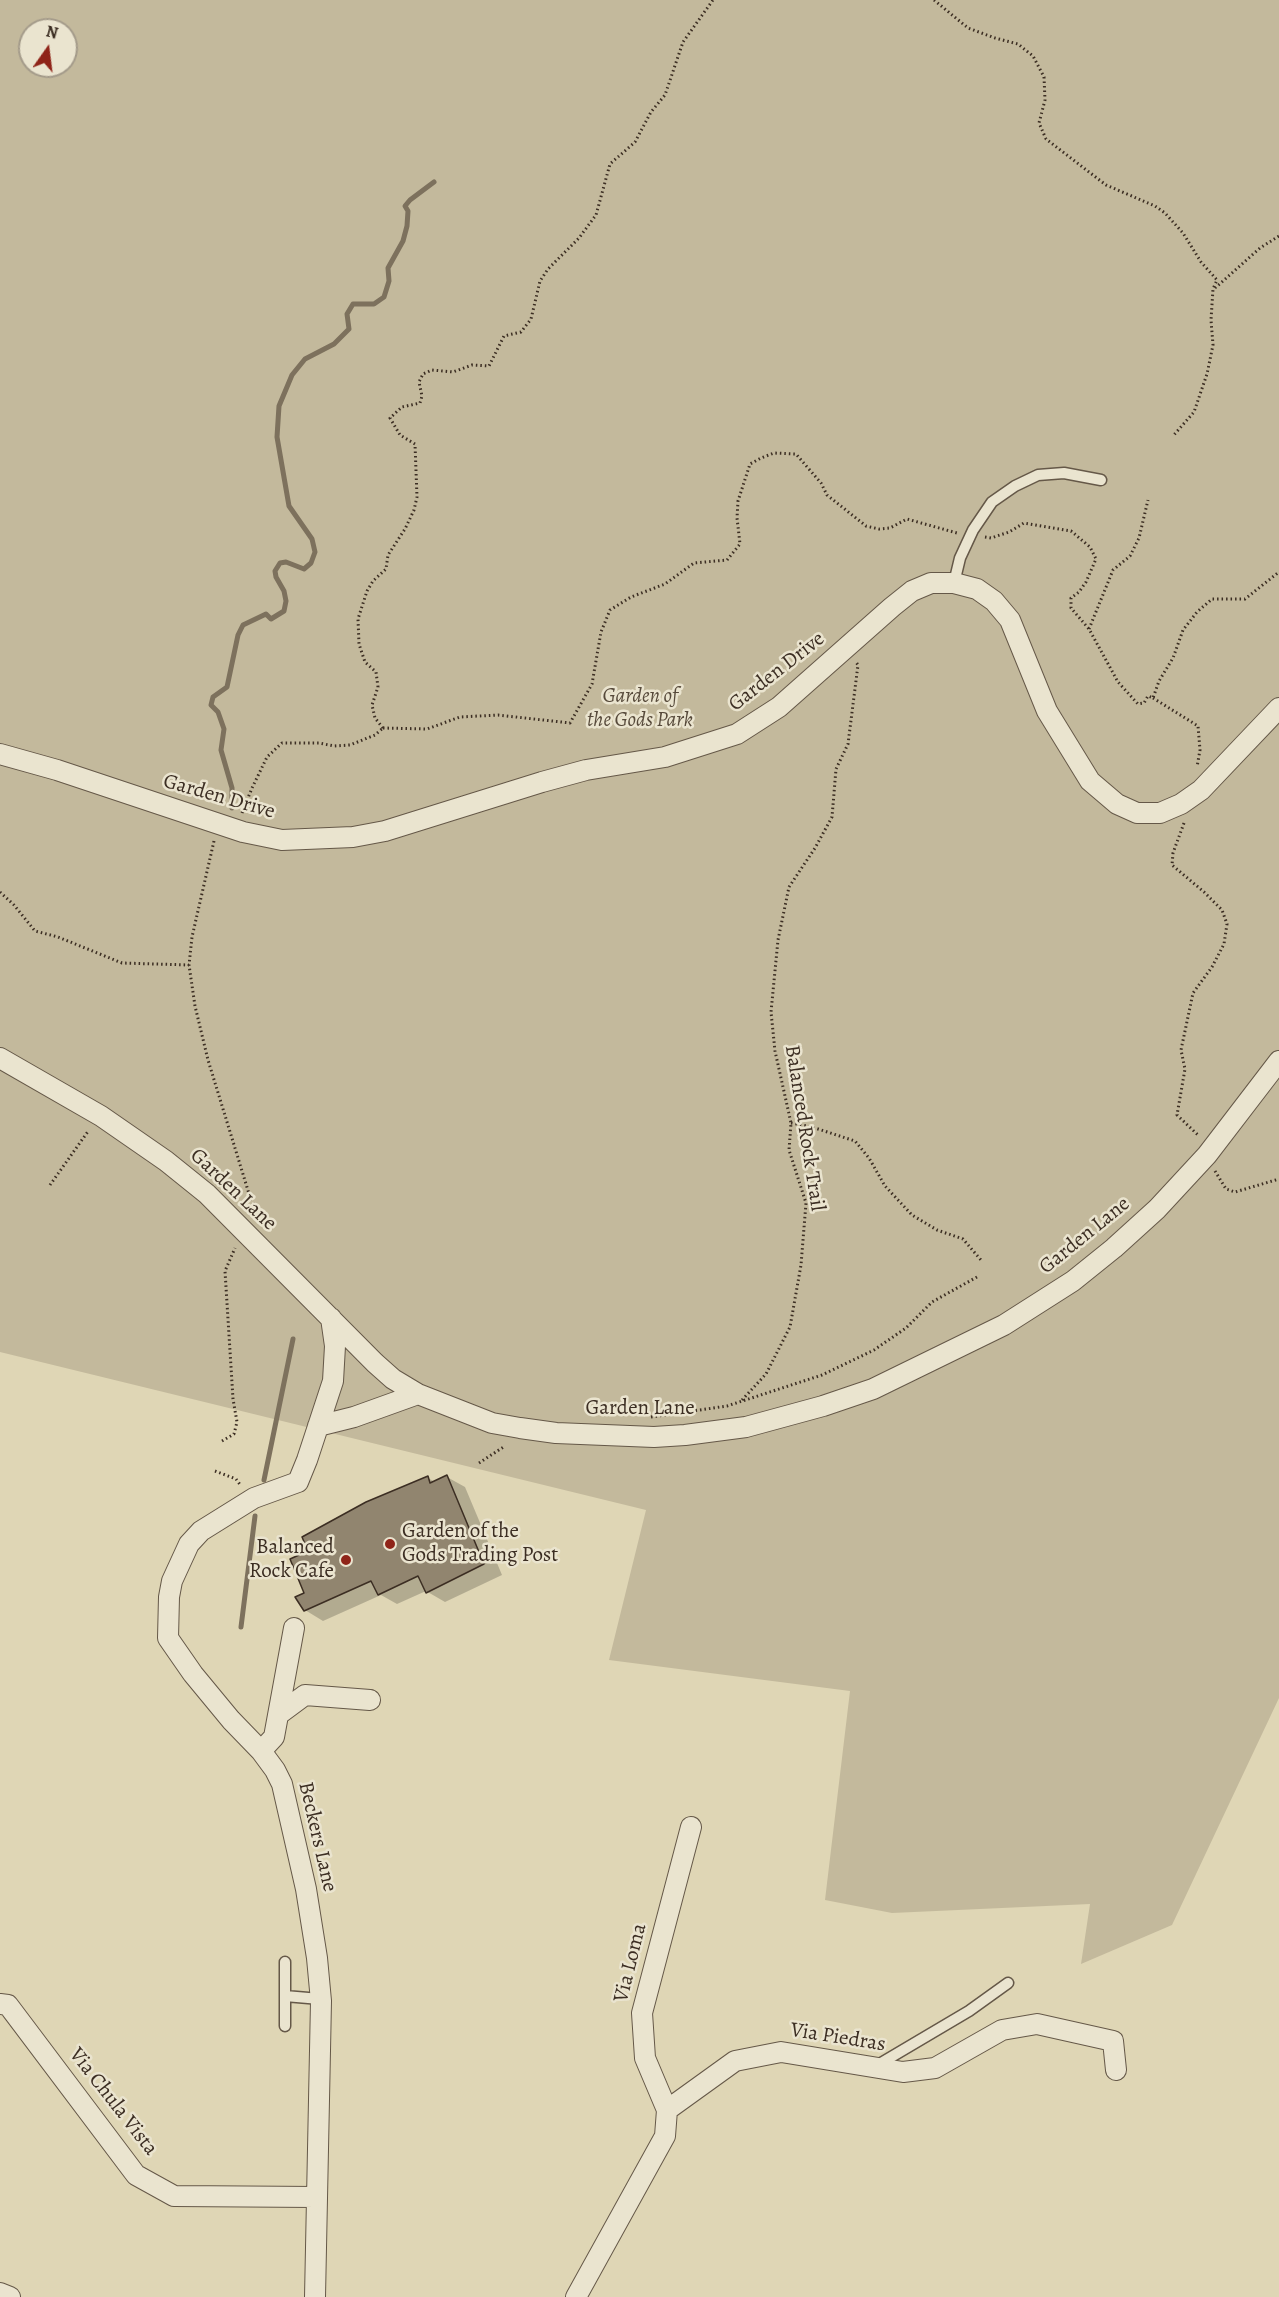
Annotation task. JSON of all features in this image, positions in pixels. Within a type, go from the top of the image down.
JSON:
[{"type":"street","name":"Garden Drive","points":[[0,754],[77,776],[233,830],[282,840],[353,837],[385,831],[586,770],[665,757],[737,734],[779,707],[912,591],[931,583],[954,583],[977,589],[994,601],[1010,620],[1047,711],[1090,781],[1117,804],[1137,813],[1160,813],[1191,796],[1208,783],[1279,708]]},
{"type":"street","name":"Garden Lane","points":[[0,1058],[101,1116],[166,1161],[207,1194],[393,1379],[418,1394],[492,1423],[556,1433],[622,1437],[714,1432],[746,1427],[812,1410],[873,1389],[940,1358],[1014,1318],[1073,1281],[1157,1209],[1206,1155],[1279,1061]]},
{"type":"street","name":"Beckers Lane","points":[[315,2297],[320,1999],[317,1958],[306,1889],[282,1784],[275,1770],[261,1750],[224,1711],[180,1658],[168,1638],[169,1597],[172,1581],[189,1544],[201,1531],[253,1499],[298,1482],[308,1460],[333,1381],[335,1346],[331,1317]]},
{"type":"street","points":[[318,1426],[354,1417],[418,1394]]},
{"type":"street","points":[[261,1750],[274,1737],[294,1628]]},
{"type":"street","points":[[278,1715],[305,1695],[370,1700]]},
{"type":"street","name":"Via Loma","points":[[667,2110],[645,2058],[642,2013],[691,1827]]},
{"type":"street","name":"Via Chula Vista","points":[[0,2004],[8,2005],[136,2175],[174,2196],[316,2197]]},
{"type":"street","name":"Via Piedras","points":[[667,2110],[735,2061],[781,2052],[903,2072],[935,2068],[1002,2030],[1037,2024],[1113,2041],[1116,2070]]},
{"type":"street","points":[[576,2297],[665,2136],[667,2110]]},
{"type":"street","points":[[0,2293],[10,2297]]},
{"type":"lane","points":[[954,583],[960,558],[971,535],[992,502],[1015,486],[1038,475],[1064,473],[1101,480]]},
{"type":"lane","points":[[285,1962],[285,2026]]},
{"type":"lane","points":[[873,2067],[969,2011],[1008,1983]]},
{"type":"lane","points":[[285,1996],[320,1999]]},
{"type":"path","points":[[383,728],[375,718],[372,705],[378,687],[376,672],[366,662],[359,644],[358,619],[367,591],[373,581],[386,569],[388,555],[405,529],[417,497],[415,444],[400,435],[390,418],[402,406],[420,404],[422,396],[419,382],[423,374],[432,370],[453,372],[472,365],[489,366],[504,336],[521,332],[531,319],[540,281],[548,269],[579,238],[596,215],[610,164],[635,142],[651,112],[665,95],[683,42],[713,0]]},
{"type":"path","points":[[934,0],[968,28],[1018,44],[1033,56],[1044,77],[1045,100],[1039,123],[1046,139],[1106,185],[1155,206],[1165,213],[1183,233],[1200,262],[1216,280],[1213,289],[1211,320],[1213,345],[1208,374],[1194,412],[1173,436]]},
{"type":"path","points":[[1213,289],[1260,248],[1279,236]]},
{"type":"path","points":[[276,1235],[258,1214],[250,1197],[208,1060],[195,1006],[189,965],[192,937],[214,838],[233,830],[267,757],[282,743],[350,745],[375,735],[383,728],[427,729],[460,717],[498,715],[570,723],[592,684],[602,632],[610,610],[631,597],[665,584],[694,563],[728,560],[740,544],[738,501],[750,464],[774,453],[796,454],[821,483],[827,495],[866,526],[879,529],[890,528],[907,519],[990,538],[1009,532],[1024,523],[1071,531],[1090,547],[1096,559],[1086,582],[1071,598],[1071,608],[1089,629],[1118,682],[1138,704],[1144,703],[1148,696],[1198,726],[1200,750],[1191,796],[1173,853],[1172,865],[1204,891],[1222,910],[1227,924],[1224,944],[1212,968],[1193,993],[1181,1050],[1185,1069],[1177,1115],[1202,1139],[1206,1155],[1226,1189],[1235,1192],[1279,1179]]},
{"type":"path","points":[[1089,629],[1113,570],[1130,556],[1139,538],[1148,500]]},
{"type":"path","points":[[1153,698],[1159,681],[1173,658],[1183,630],[1197,612],[1212,599],[1245,599],[1279,572]]},
{"type":"path","name":"Balanced Rock Trail","points":[[742,1401],[766,1374],[790,1327],[799,1276],[806,1203],[789,1150],[791,1123],[775,1051],[771,1012],[778,940],[789,887],[832,817],[836,769],[848,744],[858,665],[847,648]]},
{"type":"path","points":[[0,892],[35,931],[58,937],[122,963],[189,965]]},
{"type":"path","points":[[50,1185],[101,1116]]},
{"type":"path","points":[[791,1123],[812,1127],[855,1141],[869,1158],[885,1186],[912,1215],[937,1230],[963,1239],[981,1260]]},
{"type":"path","points":[[222,1441],[234,1434],[237,1422],[233,1399],[225,1270],[245,1232]]},
{"type":"path","points":[[649,1417],[694,1412],[742,1401],[822,1375],[874,1350],[906,1328],[932,1302],[977,1277]]},
{"type":"path","points":[[479,1463],[504,1446],[513,1446]]},
{"type":"path","points":[[215,1471],[236,1479],[253,1499]]},
{"type":"green space","name":"Garden of the Gods Park","points":[[0,0],[1279,0],[1279,1698],[1172,1925],[1081,1964],[1090,1904],[892,1913],[825,1900],[850,1691],[609,1660],[646,1510],[0,1352]]},
{"type":"building","name":"Garden of the Gods Trading Post","points":[[447,1475],[484,1564],[426,1593],[418,1576],[378,1595],[371,1581],[304,1611],[295,1597],[304,1593],[290,1559],[308,1551],[302,1537],[366,1502],[428,1476],[430,1483]]},
{"type":"waterway","points":[[232,808],[232,788],[221,750],[224,729],[218,712],[211,705],[213,697],[227,687],[238,635],[243,625],[266,614],[271,619],[284,611],[286,601],[284,591],[275,571],[280,563],[286,562],[304,569],[311,563],[315,552],[312,539],[289,506],[277,437],[279,406],[292,375],[305,359],[334,344],[349,329],[347,314],[353,304],[374,304],[384,297],[389,281],[388,268],[403,241],[407,226],[408,211],[405,206],[434,182]]},
{"type":"waterway","points":[[264,1480],[293,1339]]},
{"type":"waterway","points":[[241,1627],[255,1516]]},
{"type":"place","name":"Garden of the Gods Trading Post","points":[[390,1544]]},
{"type":"place","name":"Balanced Rock Cafe","points":[[346,1560]]}]
